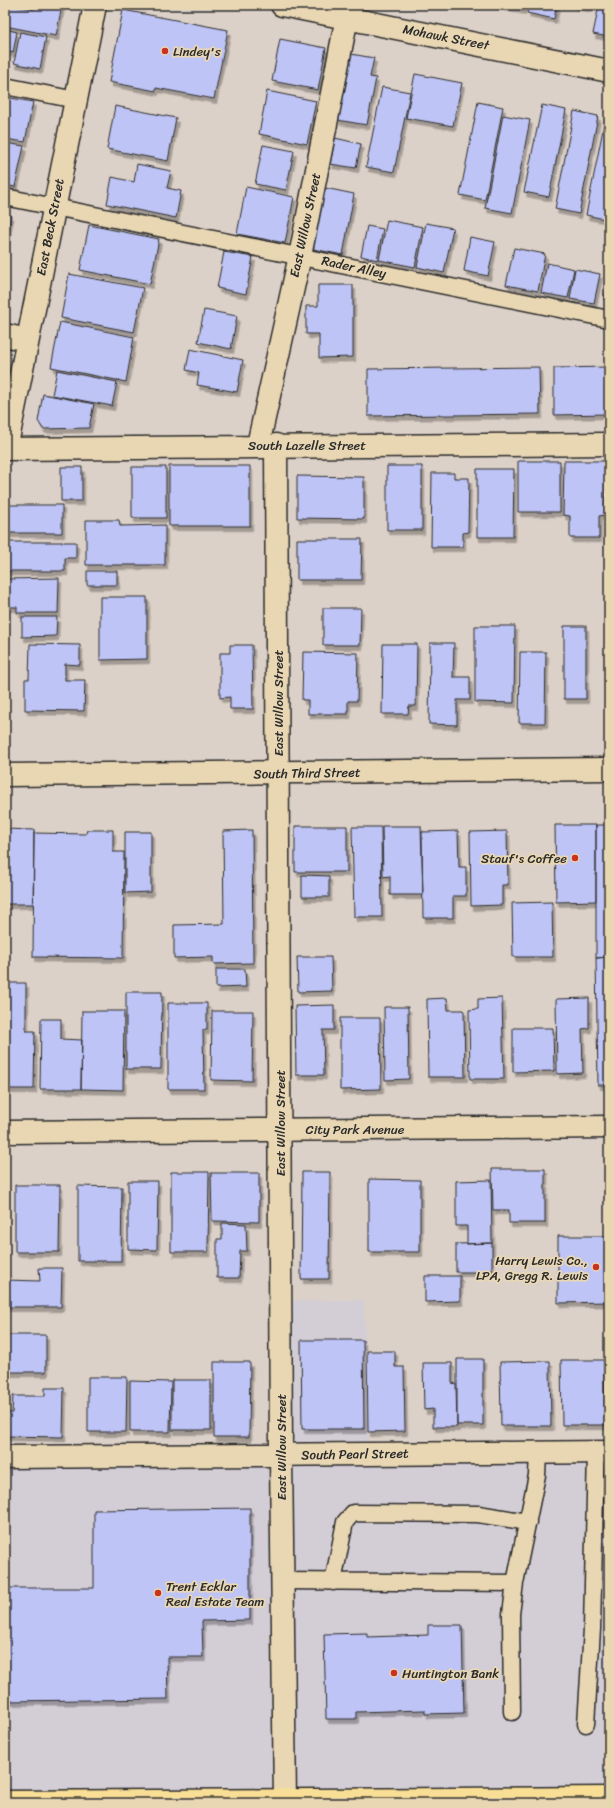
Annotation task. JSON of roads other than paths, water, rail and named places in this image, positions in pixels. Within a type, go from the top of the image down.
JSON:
[{"type":"main road","points":[[5,1802],[438,1801],[609,1798]]},
{"type":"street","name":"East Beck Street","points":[[5,449],[95,5]]},
{"type":"street","name":"Mohawk Street","points":[[282,5],[349,11],[609,70]]},
{"type":"street","name":"East Willow Street","points":[[285,1801],[281,1455],[279,773],[267,445],[300,256],[349,11]]},
{"type":"street","points":[[5,336],[27,340]]},
{"type":"street","name":"South Lazelle Street","points":[[5,449],[267,445],[609,444]]},
{"type":"street","name":"South Third Street","points":[[5,775],[609,770]]},
{"type":"street","name":"City Park Avenue","points":[[5,1132],[609,1127]]},
{"type":"street","name":"South Pearl Street","points":[[5,1457],[602,1452]]},
{"type":"lane","points":[[5,86],[76,100]]},
{"type":"lane","name":"Rader Alley","points":[[5,197],[609,319]]},
{"type":"lane","points":[[586,1724],[602,1452]]},
{"type":"lane","points":[[512,1712],[511,1614],[515,1583],[537,1475],[538,1453]]},
{"type":"lane","points":[[333,1582],[344,1522],[353,1513],[478,1514],[528,1522]]},
{"type":"lane","points":[[282,1581],[515,1583]]},
{"type":"place","name":"Lindey's","points":[[165,51]]},
{"type":"place","name":"Stauf's Coffee","points":[[575,858]]},
{"type":"place","name":"Harry Lewis Co., LPA, Gregg R. Lewis","points":[[596,1267]]},
{"type":"place","name":"Trent Ecklar Real Estate Team","points":[[158,1593]]},
{"type":"place","name":"Huntington Bank","points":[[394,1673]]}]
